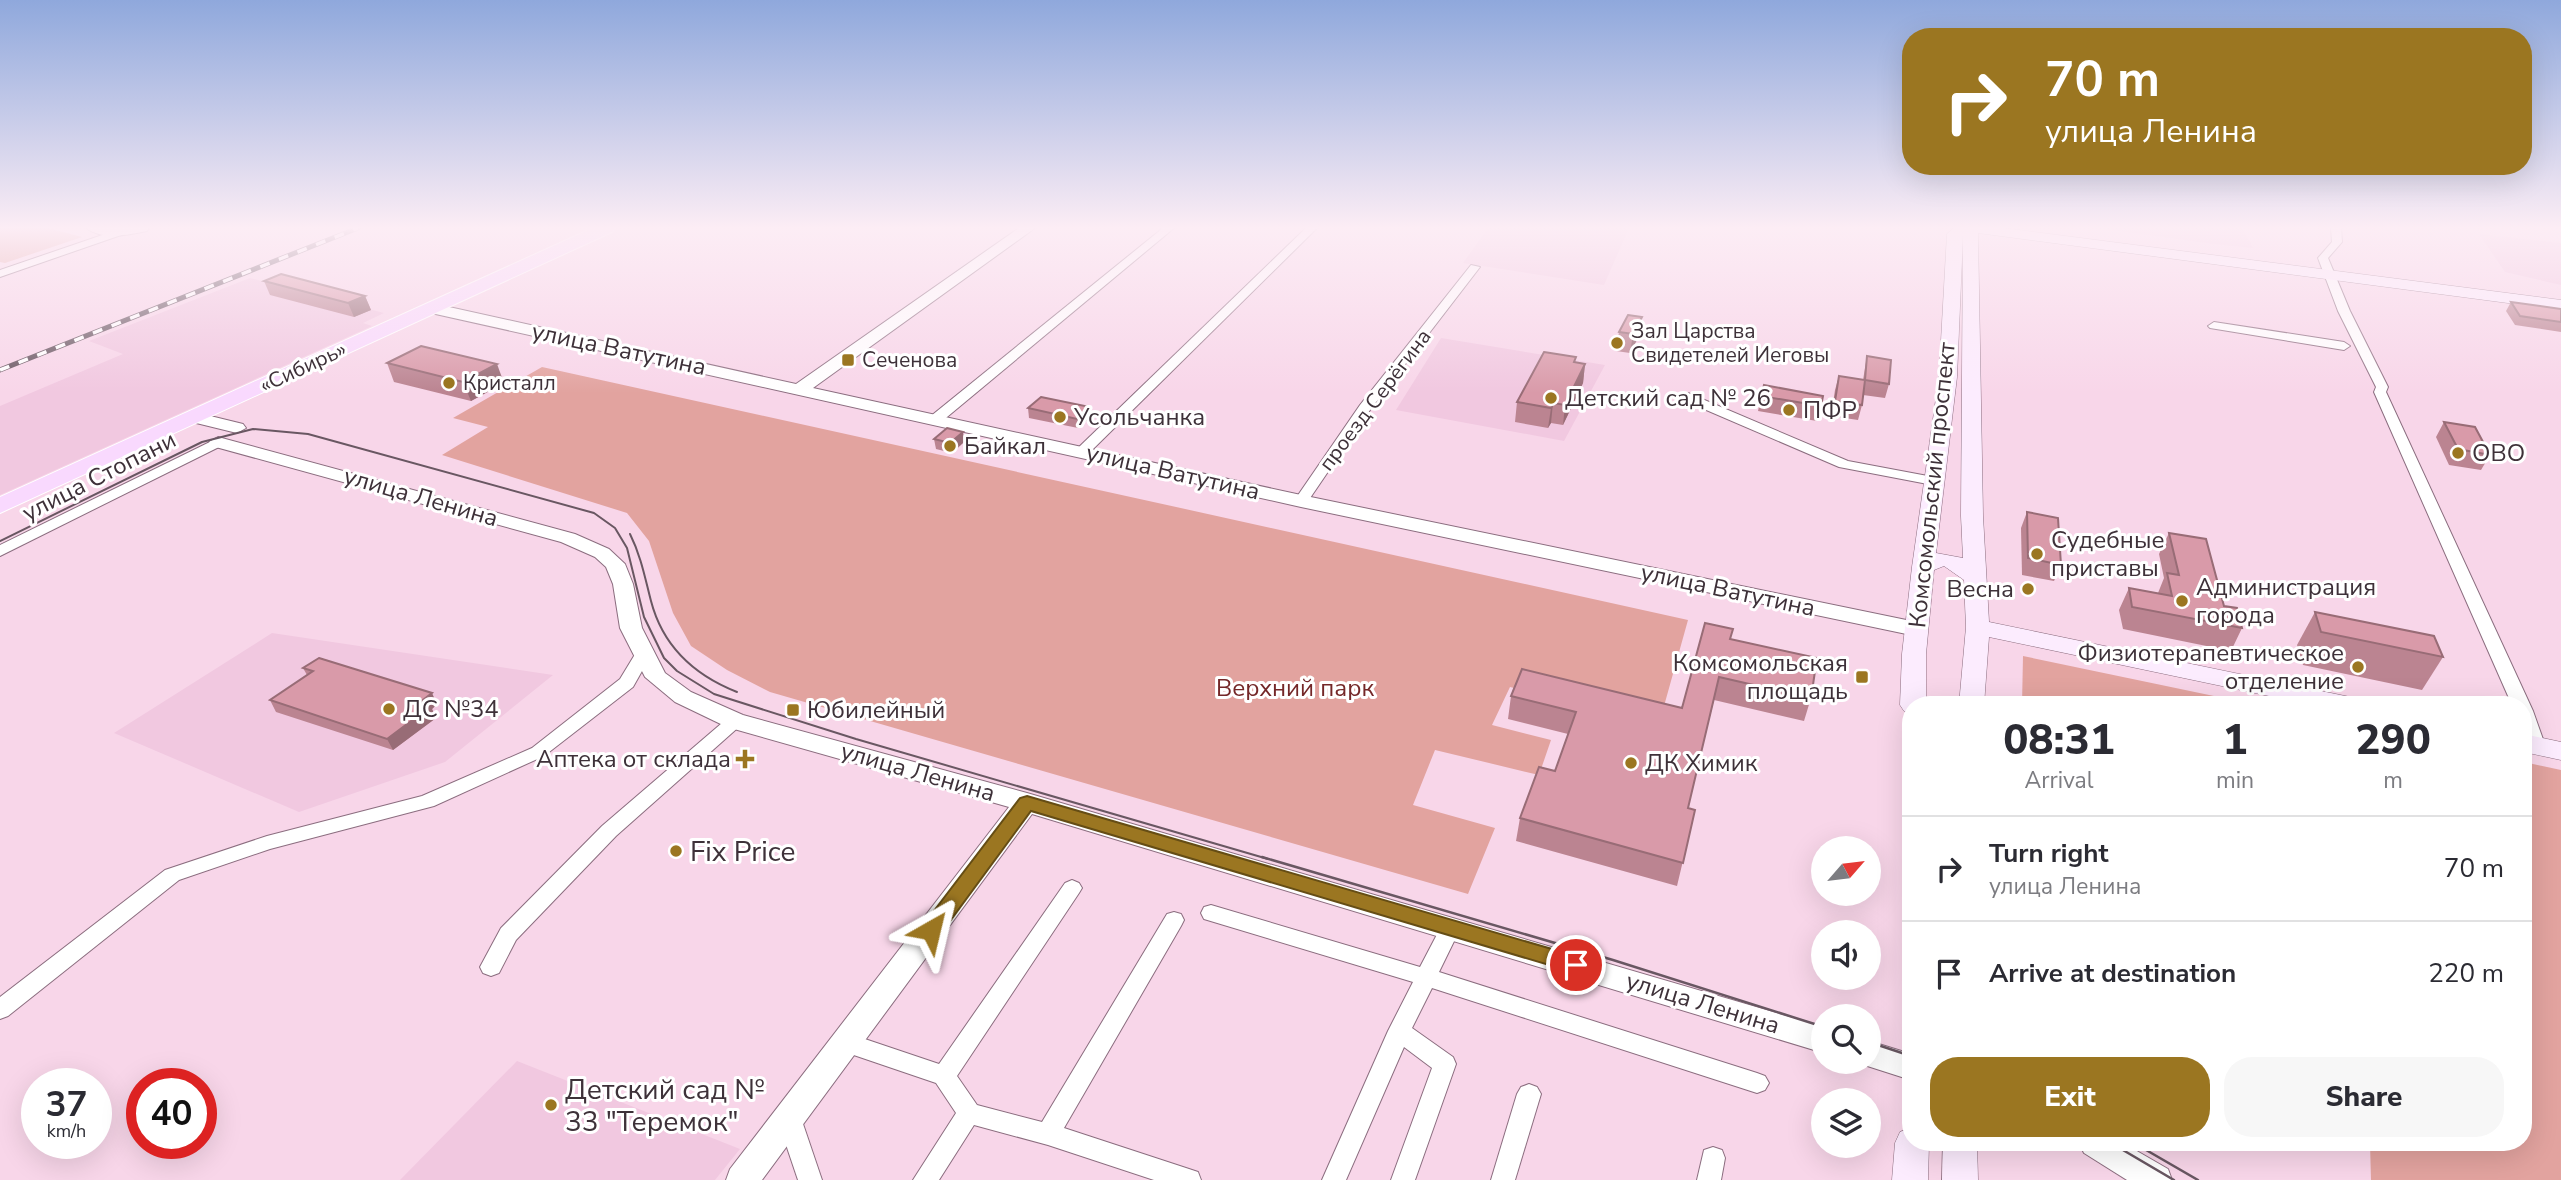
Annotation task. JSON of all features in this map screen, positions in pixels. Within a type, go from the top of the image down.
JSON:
[{"type":"main road","name":"«Сибирь»","points":[[0,506],[486,283]]},
{"type":"main road","name":"Комсомольский проспект","points":[[1917,696],[1916,629],[1948,377],[1952,283]]},
{"type":"main road","name":"Комсомольский проспект","points":[[1972,283],[1972,516],[1978,627],[1972,696]]},
{"type":"main road","points":[[2392,283],[2561,305]]},
{"type":"main road","points":[[1923,567],[1928,562],[1944,559],[1968,569],[1975,579]]},
{"type":"main road","points":[[1978,627],[2307,696]]},
{"type":"main road","points":[[1910,1180],[1912,1151]]},
{"type":"main road","points":[[1960,1151],[1960,1180]]},
{"type":"street","points":[[800,389],[950,283]]},
{"type":"street","points":[[936,419],[1102,283]]},
{"type":"street","points":[[1083,451],[1255,283]]},
{"type":"street","name":"проезд Серёгина","points":[[1301,500],[1365,408],[1462,283]]},
{"type":"street","points":[[2334,283],[2517,696]]},
{"type":"street","name":"улица Ватутина","points":[[431,308],[1301,500],[1916,629]]},
{"type":"street","points":[[2214,326],[2344,346]]},
{"type":"street","points":[[1688,397],[1844,464],[1933,481]]},
{"type":"street","points":[[194,417],[237,428],[218,442]]},
{"type":"street","name":"улица Стопани","points":[[0,551],[218,442]]},
{"type":"street","name":"улица Ленина","points":[[218,442],[568,538],[601,553],[615,564],[623,584],[631,628],[656,677],[683,697],[735,720],[1027,802],[1811,1036]]},
{"type":"street","points":[[0,1010],[172,875],[267,843],[427,801],[538,752],[627,683],[643,655]]},
{"type":"street","points":[[491,967],[508,934],[547,893],[609,831],[735,720]]},
{"type":"street","points":[[2532,728],[2540,746]]},
{"type":"street","points":[[742,1180],[1027,802]]},
{"type":"street","points":[[944,1076],[1072,888]]},
{"type":"street","points":[[1212,913],[1426,977],[1757,1083]]},
{"type":"street","points":[[1048,1134],[1174,920]]},
{"type":"street","points":[[1334,1180],[1399,1031],[1450,929]]},
{"type":"street","points":[[1399,1031],[1445,1064],[1403,1180]]},
{"type":"street","points":[[843,1049],[944,1076],[969,1113],[1048,1134],[1189,1180]]},
{"type":"street","points":[[1881,1058],[1902,1064]]},
{"type":"street","points":[[1503,1180],[1529,1094]]},
{"type":"street","points":[[925,1180],[969,1113]]},
{"type":"street","points":[[789,1118],[810,1180]]},
{"type":"street","points":[[2108,1151],[2156,1180]]},
{"type":"shaded area","points":[[237,283],[269,283],[384,313],[363,323],[372,326],[0,495],[0,406],[123,354],[89,341]]},
{"type":"shaded area","points":[[1441,338],[1605,365],[1564,441],[1396,410]]},
{"type":"shaded area","points":[[272,633],[553,675],[445,762],[299,812],[114,733]]},
{"type":"shaded area","name":"Детский сад № 33 \"Теремок\"","points":[[517,1061],[740,1149],[715,1180],[400,1180]]},
{"type":"green space","name":"Верхний парк","points":[[542,367],[1688,620],[1659,724],[1510,687],[1492,725],[1551,740],[1539,775],[1435,750],[1413,805],[1495,828],[1468,894],[770,692],[727,670],[691,646],[673,613],[649,541],[627,513],[442,455],[488,427],[453,418]]},
{"type":"green space","points":[[2023,656],[2214,696],[2022,696]]},
{"type":"green space","points":[[2532,764],[2561,770],[2561,1180],[2371,1180],[2370,1151],[2532,1151]]},
{"type":"building","points":[[272,283],[316,283],[365,296],[348,303]]},
{"type":"building","points":[[2511,302],[2561,309],[2561,322],[2520,316]]},
{"type":"building","points":[[1628,315],[1642,317],[1633,334],[1619,332]]},
{"type":"building","points":[[421,346],[497,364],[463,382],[387,363]]},
{"type":"building","points":[[1544,352],[1576,357],[1574,362],[1585,364],[1565,405],[1553,403],[1551,408],[1517,402]]},
{"type":"building","points":[[1867,356],[1891,360],[1889,384],[1865,380]]},
{"type":"building","points":[[1839,376],[1865,380],[1862,405],[1835,401]]},
{"type":"building","points":[[1764,385],[1823,396],[1821,406],[1761,396]]},
{"type":"building","points":[[1041,397],[1090,407],[1077,419],[1028,408]]},
{"type":"building","points":[[2444,422],[2475,427],[2490,455],[2458,449]]},
{"type":"building","points":[[947,428],[963,432],[950,443],[934,439]]},
{"type":"building","points":[[2027,512],[2058,518],[2061,565],[2028,558]]},
{"type":"building","points":[[2169,533],[2206,539],[2224,606],[2237,608],[2242,628],[2132,607],[2129,588],[2172,596],[2167,573],[2179,575]]},
{"type":"building","points":[[2315,612],[2434,636],[2443,657],[2321,632]]},
{"type":"building","name":"ДК Химик","points":[[1705,623],[1733,629],[1730,639],[1817,658],[1811,698],[1719,677],[1688,808],[1695,810],[1683,863],[1520,818],[1539,767],[1555,771],[1576,712],[1511,696],[1522,669],[1682,708]]},
{"type":"building","name":"ДС №34","points":[[319,658],[432,693],[419,703],[431,706],[387,739],[270,700],[313,671],[303,668]]},
{"type":"tram line","points":[[0,541],[202,442],[253,429],[308,434],[594,513],[615,528],[627,548],[644,617],[664,658],[677,671],[714,694],[856,739],[1268,859]]},
{"type":"tram line","points":[[630,534],[656,617],[672,646],[694,668],[737,692]]},
{"type":"tram line","points":[[1262,857],[1613,960],[1811,1023]]},
{"type":"tram line","points":[[1881,1046],[1902,1053]]},
{"type":"tram line","points":[[2125,1151],[2174,1180]]},
{"type":"tram line","points":[[2148,1151],[2198,1180]]},
{"type":"railway","points":[[0,370],[219,283]]},
{"type":"place","name":"Зал Царства Свидетелей Иеговы","points":[[1617,343]]},
{"type":"place","name":"Сеченова","points":[[848,360]]},
{"type":"place","name":"Кристалл","points":[[449,383]]},
{"type":"place","name":"Детский сад № 26","points":[[1551,398]]},
{"type":"place","name":"ПФР","points":[[1789,410]]},
{"type":"place","name":"Усольчанка","points":[[1060,417]]},
{"type":"place","name":"Байкал","points":[[950,446]]},
{"type":"place","name":"ОВО","points":[[2458,453]]},
{"type":"place","name":"Судебные приставы","points":[[2037,554]]},
{"type":"place","name":"Весна","points":[[2028,589]]},
{"type":"place","name":"Администрация города","points":[[2182,601]]},
{"type":"place","name":"Физиотерапевтическое отделение","points":[[2358,667]]},
{"type":"place","name":"Комсомольская площадь","points":[[1862,677]]},
{"type":"place","name":"ДС №34","points":[[389,709]]},
{"type":"place","name":"Юбилейный","points":[[793,710]]},
{"type":"place","name":"Аптека от склада","points":[[745,759]]},
{"type":"place","name":"ДК Химик","points":[[1631,763]]},
{"type":"place","name":"Fix Price","points":[[676,851]]},
{"type":"place","name":"Детский сад № 33 \"Теремок\"","points":[[551,1105]]},
{"type":"route","points":[[931,930],[1027,802],[1576,965]]}]
